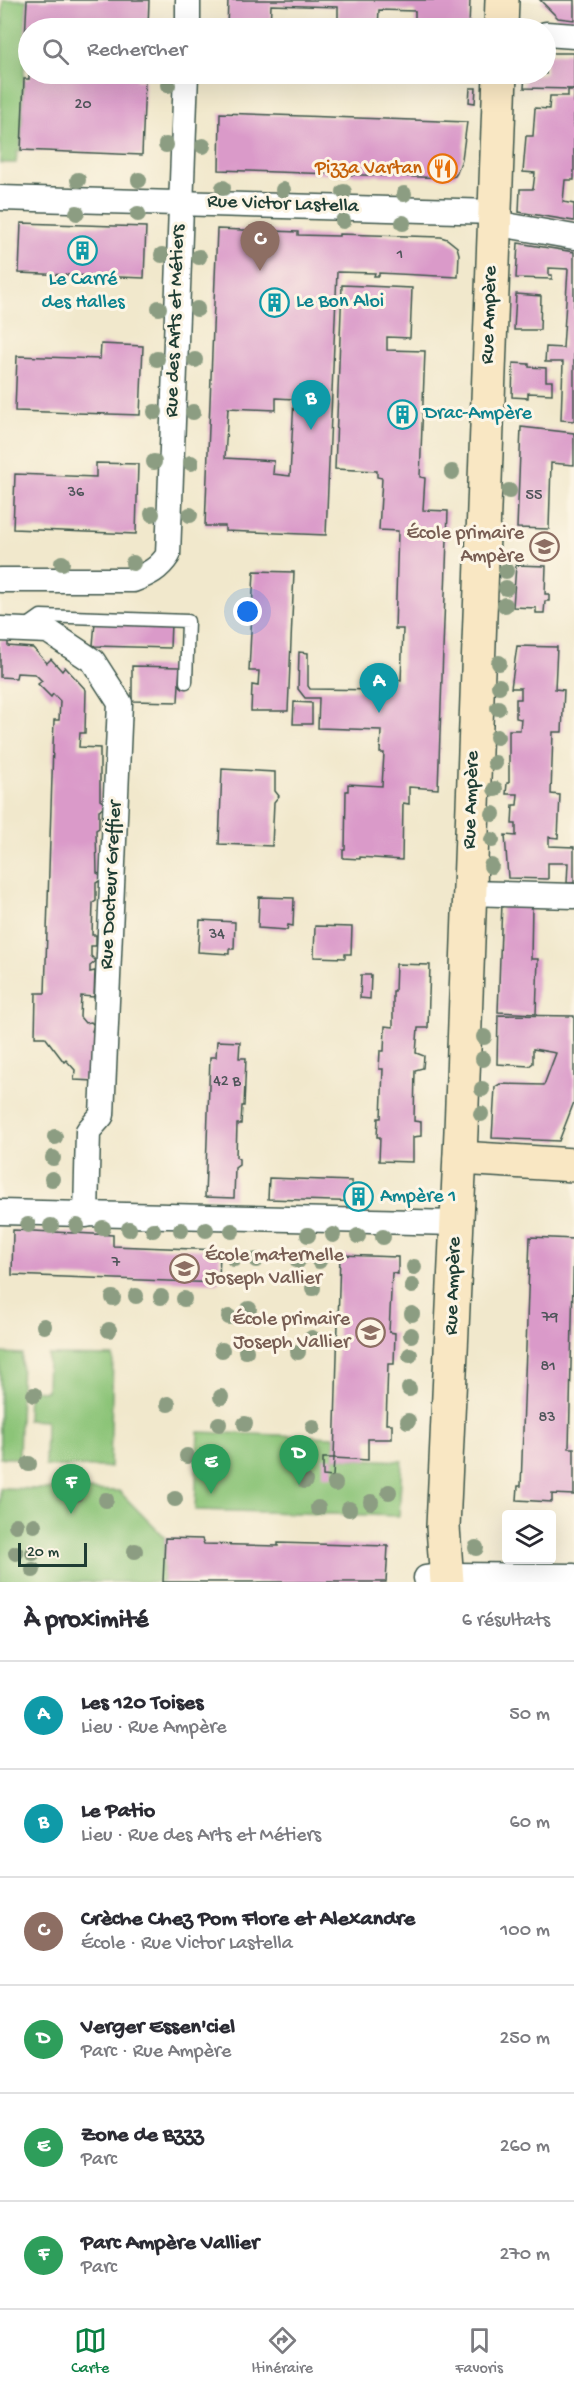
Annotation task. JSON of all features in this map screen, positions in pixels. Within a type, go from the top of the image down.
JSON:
[{"type":"street","points":[[188,0],[188,18]]},
{"type":"street","points":[[501,18],[502,0]]},
{"type":"street","points":[[556,35],[574,36]]},
{"type":"street","name":"Rue des Arts et Métiers","points":[[0,580],[133,580],[151,574],[161,566],[168,555],[186,84]]},
{"type":"street","name":"Rue Ampère","points":[[437,1579],[443,1527],[460,1158],[500,84]]},
{"type":"street","name":"Rue Victor Lastella","points":[[0,198],[181,203],[494,217],[574,237]]},
{"type":"street","name":"Rue Docteur Greffier","points":[[10,630],[48,631],[93,661],[120,703],[102,1115],[88,1131],[86,1215]]},
{"type":"street","points":[[469,893],[574,896]]},
{"type":"street","points":[[460,1158],[574,1165]]},
{"type":"street","points":[[0,1212],[456,1223]]},
{"type":"street","points":[[437,1579],[574,1576]]},
{"type":"lane","points":[[10,630],[41,616],[188,621],[186,682]]},
{"type":"green space","points":[[3,0],[27,0],[26,18],[18,18],[18,84],[24,84],[21,150],[17,152],[16,163],[0,163]]},
{"type":"green space","points":[[0,1353],[22,1354],[19,1458],[0,1458]]},
{"type":"green space","points":[[48,1355],[113,1356],[110,1467],[45,1466],[46,1421],[27,1420],[28,1390],[47,1391]]},
{"type":"green space","points":[[198,1432],[335,1437],[334,1458],[402,1461],[399,1516],[195,1510]]},
{"type":"green space","points":[[0,1488],[119,1491],[165,1538],[163,1582],[0,1582]]},
{"type":"building","points":[[27,0],[149,0],[148,18],[26,18]]},
{"type":"building","points":[[228,0],[470,0],[469,18],[415,18],[415,11],[379,10],[379,18],[338,18],[338,7],[271,5],[270,18],[227,18]]},
{"type":"building","points":[[540,0],[574,0],[574,20],[558,18]]},
{"type":"building","points":[[556,53],[574,53],[574,89],[524,88],[524,84],[556,84]]},
{"type":"building","points":[[24,84],[145,84],[142,155],[21,150]]},
{"type":"building","points":[[470,88],[476,88],[475,103],[469,102]]},
{"type":"building","points":[[568,90],[574,90],[574,180],[565,180],[563,202],[574,204],[574,221],[519,212],[520,189],[533,189],[535,173],[523,172],[526,136],[533,136],[535,108],[549,109],[550,96],[568,96]]},
{"type":"building","points":[[220,113],[467,122],[462,159],[455,176],[448,178],[219,170]]},
{"type":"building","name":"Le Carré des Halles","points":[[21,223],[146,227],[144,278],[19,273]]},
{"type":"building","points":[[217,229],[298,232],[298,235],[441,237],[457,247],[458,277],[379,273],[379,276],[374,276],[375,273],[337,272],[326,535],[225,531],[225,526],[205,526]],"holes":[[[276,398],[294,399],[290,476],[273,474],[274,461],[225,458],[228,408],[276,410]]]},
{"type":"building","points":[[518,243],[574,252],[574,421],[561,420],[563,362],[545,362],[546,347],[563,348],[568,269],[549,268],[549,275],[552,275],[552,279],[516,278]]},
{"type":"building","points":[[342,285],[412,288],[410,338],[387,337],[387,350],[425,351],[420,477],[425,478],[423,510],[448,511],[438,789],[409,787],[409,804],[403,803],[402,860],[343,858],[348,784],[382,786],[384,753],[380,753],[381,730],[318,728],[319,698],[305,698],[298,689],[299,652],[308,653],[308,686],[310,689],[383,690],[383,679],[401,680],[403,629],[395,629],[398,531],[379,530],[382,478],[377,477],[377,471],[335,469]]},
{"type":"building","points":[[516,294],[541,296],[540,330],[514,330]]},
{"type":"building","points":[[101,344],[143,346],[140,415],[15,411],[17,356],[100,359]]},
{"type":"building","points":[[513,363],[546,368],[546,381],[552,381],[552,394],[528,393],[528,398],[512,397]]},
{"type":"building","points":[[521,427],[574,433],[574,465],[551,463],[549,529],[517,528]]},
{"type":"building","points":[[96,463],[138,464],[136,534],[13,529],[15,474],[96,477]]},
{"type":"building","points":[[516,565],[546,566],[545,594],[549,594],[549,601],[545,601],[544,613],[536,613],[536,608],[513,607]]},
{"type":"building","points":[[254,571],[294,572],[288,711],[251,711],[252,685],[258,686],[259,671],[249,671]]},
{"type":"building","points":[[95,622],[171,623],[170,648],[95,646],[93,645]]},
{"type":"building","points":[[0,640],[8,640],[8,646],[33,648],[47,663],[51,659],[62,671],[65,667],[86,690],[85,733],[80,733],[79,747],[100,748],[100,800],[104,803],[104,808],[99,810],[99,828],[96,830],[97,873],[101,875],[101,880],[96,883],[96,901],[93,903],[92,935],[96,935],[96,946],[91,946],[91,956],[96,961],[90,966],[90,972],[95,971],[94,997],[81,996],[80,1017],[85,1023],[91,1022],[94,1025],[92,1031],[97,1036],[95,1081],[74,1080],[75,1070],[66,1060],[64,1062],[45,1037],[35,1037],[36,993],[45,993],[54,720],[59,720],[60,701],[53,694],[51,697],[38,684],[42,681],[35,674],[17,673],[16,678],[0,677]]},
{"type":"building","points":[[517,646],[557,647],[555,689],[564,690],[562,732],[553,732],[551,794],[560,795],[558,838],[549,837],[549,846],[574,847],[574,883],[567,883],[568,863],[548,863],[548,879],[508,878],[505,835],[516,836],[516,824],[512,824],[513,805],[517,805],[518,794],[506,794],[507,783],[509,783],[509,730],[520,730],[521,719],[516,718],[516,699],[521,699],[521,688],[511,688]]},
{"type":"building","points":[[132,666],[180,667],[178,702],[132,701]]},
{"type":"building","points":[[294,702],[312,703],[312,724],[293,724]]},
{"type":"building","points":[[222,769],[275,772],[275,791],[279,796],[274,802],[272,846],[219,844]]},
{"type":"building","points":[[259,897],[294,898],[293,926],[288,925],[287,930],[258,928]]},
{"type":"building","points":[[502,902],[532,903],[531,959],[538,959],[536,1014],[498,1012]]},
{"type":"building","points":[[200,920],[235,922],[234,949],[229,949],[229,954],[198,952]]},
{"type":"building","points":[[315,926],[352,927],[351,954],[345,954],[345,958],[314,957]]},
{"type":"building","points":[[396,964],[430,965],[428,1028],[418,1028],[416,1053],[424,1056],[423,1068],[415,1070],[414,1121],[421,1122],[421,1136],[413,1137],[413,1162],[379,1161],[380,1137],[377,1137],[378,1118],[381,1118],[383,1069],[379,1069],[380,1051],[384,1051],[385,1026],[393,1027]]},
{"type":"building","points":[[361,975],[371,975],[370,999],[360,998]]},
{"type":"building","points":[[498,1015],[574,1016],[574,1102],[559,1141],[492,1138],[495,1087],[500,1084],[544,1085],[556,1053],[533,1049],[533,1063],[529,1066],[497,1064]]},
{"type":"building","points":[[217,1041],[240,1042],[239,1058],[246,1058],[244,1106],[242,1106],[241,1124],[237,1124],[236,1157],[239,1159],[239,1165],[235,1168],[234,1198],[205,1197],[210,1057],[216,1057]]},
{"type":"building","points":[[269,1178],[352,1181],[352,1191],[366,1192],[365,1202],[268,1199]]},
{"type":"building","points":[[13,1230],[113,1235],[113,1246],[220,1250],[219,1283],[12,1275]]},
{"type":"building","points":[[530,1237],[574,1239],[569,1448],[574,1448],[574,1495],[552,1494],[552,1502],[517,1500],[518,1486],[521,1486]]},
{"type":"building","points":[[340,1255],[398,1257],[398,1274],[392,1273],[389,1332],[395,1333],[394,1364],[388,1364],[386,1424],[392,1424],[392,1439],[368,1439],[368,1460],[334,1458]]},
{"type":"building","points":[[323,1458],[334,1458],[333,1477],[323,1476]]},
{"type":"building","points":[[165,1538],[202,1539],[204,1544],[278,1546],[278,1543],[388,1546],[386,1582],[163,1582]]},
{"type":"place","name":"Pizza Vartan","points":[[443,169]]},
{"type":"place","name":"Le Carré des Halles","points":[[83,250]]},
{"type":"place","name":"Crèche Chez Pom Flore et Alexandre","points":[[260,271]]},
{"type":"place","name":"Le Bon Aloi","points":[[275,302]]},
{"type":"place","name":"Drac-Ampère","points":[[403,414]]},
{"type":"place","name":"Le Patio","points":[[311,430]]},
{"type":"place","name":"École primaire Ampère","points":[[545,546]]},
{"type":"place","name":"Les 120 Toises","points":[[379,713]]},
{"type":"place","name":"Ampère 1","points":[[359,1197]]},
{"type":"place","name":"École maternelle Joseph Vallier","points":[[184,1268]]},
{"type":"place","name":"École primaire Joseph Vallier","points":[[371,1332]]},
{"type":"place","name":"Verger Essen'ciel","points":[[299,1485]]},
{"type":"place","name":"Zone de Bzzz","points":[[211,1494]]},
{"type":"place","name":"Parc Ampère Vallier","points":[[71,1514]]}]
